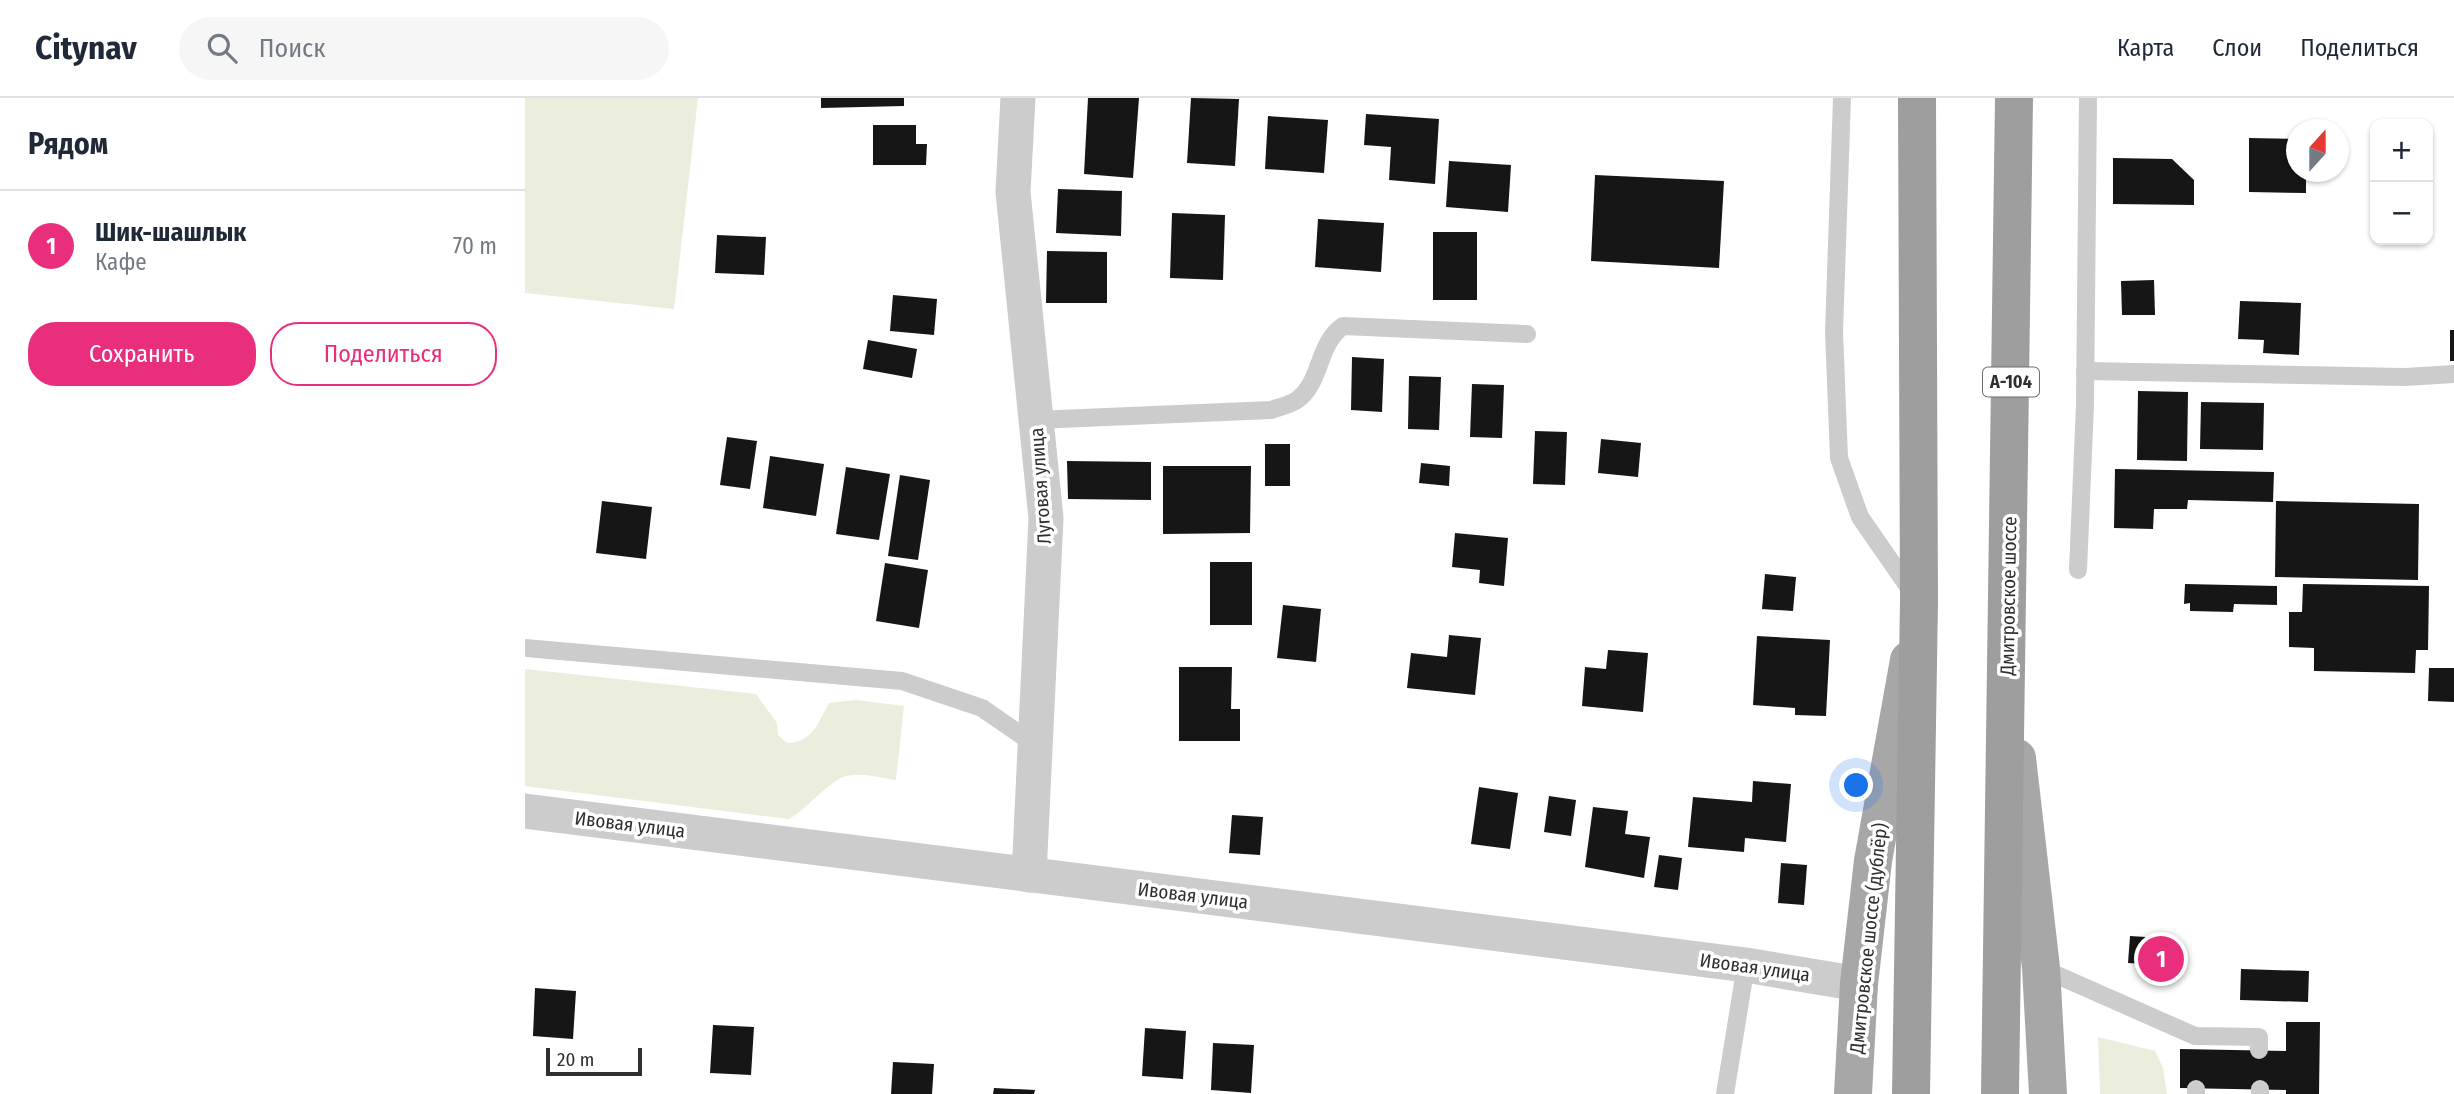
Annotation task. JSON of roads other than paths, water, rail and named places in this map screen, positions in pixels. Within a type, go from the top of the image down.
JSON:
[{"type":"highway","points":[[1911,1094],[1918,609],[1917,98]]},
{"type":"highway","name":"Дмитровское шоссе","points":[[2000,1094],[2014,98]]},
{"type":"main road","name":"Дмитровское шоссе (дублёр)","points":[[1853,1094],[1859,984],[1873,861],[1888,764],[1918,609]]},
{"type":"main road","points":[[2007,665],[2041,968],[2048,1094]]},
{"type":"street","name":"Луговая улица","points":[[1018,98],[1013,192],[1046,518],[1030,875]]},
{"type":"street","name":"Ивовая улица","points":[[525,811],[1746,965],[1859,984]]},
{"type":"lane","points":[[1842,98],[1834,332],[1839,458],[1860,517],[1918,609]]},
{"type":"lane","points":[[2078,570],[2085,372],[2088,98]]},
{"type":"lane","points":[[1037,420],[1271,410],[1295,402],[1308,390],[1331,335],[1343,326],[1527,334]]},
{"type":"lane","points":[[2085,372],[2405,377],[2454,374]]},
{"type":"lane","points":[[525,648],[902,681],[982,708],[1037,746]]},
{"type":"lane","points":[[1725,1094],[1746,965]]},
{"type":"lane","points":[[2041,968],[2195,1043],[2259,1037],[2259,1050]]},
{"type":"place","name":"Шик-шашлык","points":[[2161,959]]}]
